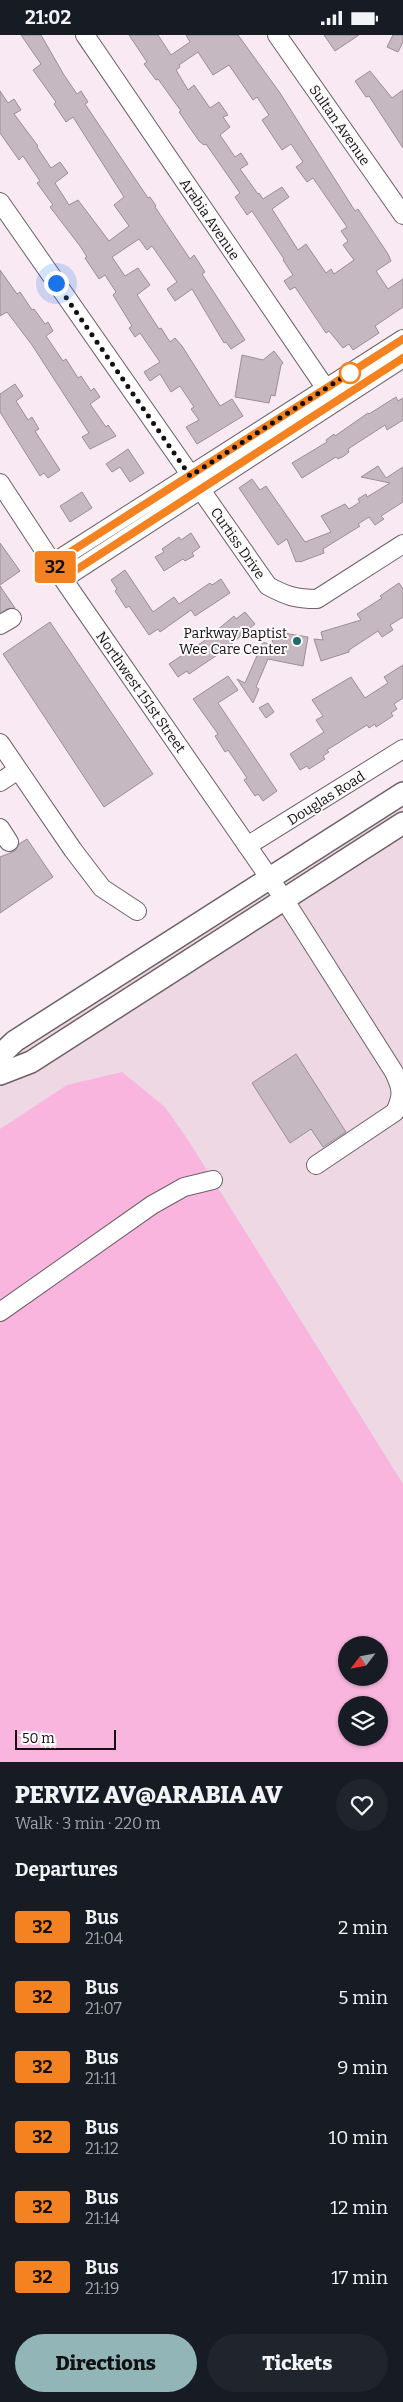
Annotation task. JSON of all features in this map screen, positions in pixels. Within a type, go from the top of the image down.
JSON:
[{"type":"main road","points":[[0,1055],[15,1041],[403,793]]},
{"type":"main road","points":[[0,1073],[30,1062],[403,823]]},
{"type":"street","name":"Arabia Avenue","points":[[85,35],[330,395]]},
{"type":"street","name":"Sultan Avenue","points":[[277,35],[403,215]]},
{"type":"street","name":"Curtiss Drive","points":[[0,202],[268,586],[287,597],[317,599],[403,544]]},
{"type":"street","points":[[62,579],[201,491],[403,339]]},
{"type":"street","points":[[53,563],[190,476],[330,395],[403,358]]},
{"type":"street","name":"Northwest 151st Street","points":[[0,483],[62,579],[284,899],[394,1071],[402,1090],[402,1100],[389,1118],[316,1165]]},
{"type":"street","points":[[0,743],[73,850],[102,888],[137,911]]},
{"type":"street","name":"Douglas Road","points":[[247,846],[403,749]]},
{"type":"street","points":[[0,782],[18,771]]},
{"type":"street","points":[[0,1313],[152,1205],[184,1187],[213,1180]]},
{"type":"shaded area","points":[[403,780],[403,1762],[0,1762],[0,1049],[286,854]]},
{"type":"shaded area","points":[[122,1072],[165,1107],[188,1140],[403,1484],[403,1762],[0,1762],[0,1129],[67,1085]]},
{"type":"building","points":[[21,35],[41,35],[64,75],[77,94],[81,91],[88,102],[85,104],[148,198],[150,197],[190,259],[194,255],[205,272],[202,274],[245,340],[231,349],[226,342],[224,343],[192,289],[175,301],[167,289],[177,282],[152,246],[147,250],[139,239],[112,257],[125,276],[138,268],[150,285],[137,295],[159,329],[161,328],[170,342],[175,338],[182,346],[220,406],[232,399],[243,416],[197,444],[186,427],[199,420],[191,409],[194,407],[180,386],[171,392],[160,374],[150,381],[144,372],[160,362],[140,333],[135,337],[129,328],[132,326],[113,295],[116,292],[105,275],[99,279],[85,258],[87,257],[80,246],[50,207],[53,205],[37,183],[40,181],[23,156],[19,160],[0,133],[0,91],[8,103],[14,99],[21,110],[14,114],[38,146],[51,168],[60,162],[68,173],[55,183],[69,205],[78,200],[109,241],[129,226],[114,205],[124,197],[73,117],[66,122],[54,104],[56,102],[33,70],[41,64]]},
{"type":"building","points":[[129,35],[158,35],[171,55],[190,42],[186,35],[238,35],[280,93],[355,211],[358,209],[388,254],[391,261],[376,271],[388,289],[403,279],[403,307],[375,326],[379,333],[353,350],[349,344],[343,348],[329,331],[326,333],[295,287],[290,290],[284,281],[293,275],[284,259],[252,211],[247,215],[235,197],[240,193],[206,144],[204,145],[199,141],[179,112],[181,111],[158,79],[156,80],[144,64],[147,62]],"holes":[[[198,52],[213,75],[229,65],[253,100],[257,97],[269,115],[262,120],[282,150],[291,144],[303,162],[296,167],[307,182],[313,178],[347,227],[341,231],[348,241],[343,245],[354,260],[334,274],[331,269],[326,273],[306,244],[298,250],[272,209],[289,197],[282,187],[263,199],[240,169],[248,164],[241,153],[235,157],[220,135],[230,127],[223,117],[228,115],[219,102],[210,108],[194,85],[188,90],[176,70],[180,67],[179,65]]]},
{"type":"building","points":[[324,35],[359,35],[335,51]]},
{"type":"building","points":[[393,35],[403,35],[403,42],[398,52],[387,47]]},
{"type":"building","points":[[370,71],[392,98],[403,90],[403,148],[369,96],[366,97],[355,81]]},
{"type":"building","points":[[0,270],[17,294],[20,292],[32,310],[34,309],[45,324],[48,322],[53,331],[46,336],[63,361],[66,359],[78,378],[81,376],[91,391],[94,388],[100,397],[90,404],[106,427],[108,425],[116,436],[90,449],[82,437],[89,433],[32,345],[7,312],[0,316]]},
{"type":"building","points":[[274,351],[283,363],[275,396],[271,395],[269,403],[235,397],[242,355],[263,360]]},
{"type":"building","points":[[15,384],[23,396],[16,401],[28,420],[32,417],[39,429],[35,431],[60,470],[48,478],[44,473],[40,476],[0,412],[0,394]]},
{"type":"building","points":[[396,397],[398,401],[403,398],[403,420],[387,430],[385,425],[348,449],[349,452],[344,456],[338,459],[336,457],[302,478],[292,463],[327,442],[326,440],[334,434],[335,436],[368,413]]},
{"type":"building","points":[[128,449],[144,473],[130,482],[120,467],[112,472],[106,464]]},
{"type":"building","points":[[378,466],[386,478],[403,467],[403,502],[381,516],[384,519],[375,525],[369,517],[358,524],[360,526],[323,549],[324,553],[300,562],[296,562],[287,539],[278,545],[239,488],[252,479],[260,490],[266,486],[305,542],[331,532],[321,516],[345,504],[349,509],[360,502],[358,499],[366,494],[367,497],[390,483],[361,477]]},
{"type":"building","points":[[82,492],[92,508],[70,522],[60,506]]},
{"type":"building","points":[[191,533],[200,547],[192,553],[194,556],[185,561],[183,559],[164,571],[155,557],[164,552],[162,549],[179,537],[181,540]]},
{"type":"building","points":[[0,543],[20,571],[0,585]]},
{"type":"building","points":[[125,570],[153,612],[174,597],[179,604],[210,583],[212,585],[221,579],[230,593],[195,616],[191,610],[160,632],[158,629],[149,635],[129,606],[126,608],[115,591],[117,589],[111,580]]},
{"type":"building","points":[[399,583],[403,589],[403,617],[390,625],[393,630],[382,637],[378,631],[349,650],[349,652],[321,661],[314,639],[323,640],[321,632],[361,620],[357,614],[382,598],[380,596]]},
{"type":"building","points":[[0,586],[15,608],[7,609],[0,613]]},
{"type":"building","points":[[245,612],[255,624],[223,651],[189,674],[187,671],[178,677],[169,664],[204,641],[234,616],[236,619]]},
{"type":"building","points":[[50,622],[153,774],[104,807],[3,654]]},
{"type":"building","points":[[283,633],[308,637],[303,666],[268,659],[256,687],[259,689],[253,703],[237,679],[245,683],[263,642],[271,645],[275,634],[282,635]]},
{"type":"building","points":[[403,665],[403,698],[394,704],[397,709],[391,713],[393,716],[376,727],[375,724],[369,728],[367,725],[327,750],[329,752],[323,756],[325,759],[309,769],[307,766],[300,770],[290,754],[324,732],[316,720],[323,716],[312,700],[351,677],[365,698],[388,683],[384,677]]},
{"type":"building","points":[[228,676],[238,690],[218,703],[277,791],[263,801],[258,794],[255,796],[244,780],[247,778],[228,750],[225,752],[215,736],[218,734],[193,699]]},
{"type":"building","points":[[268,703],[274,712],[266,718],[259,708]]},
{"type":"building","points":[[27,839],[53,877],[0,913],[0,857],[15,851],[19,844]]},
{"type":"building","points":[[296,1054],[346,1132],[323,1147],[311,1129],[290,1143],[252,1083]]},
{"type":"bus line","name":"32","points":[[403,339],[53,563],[62,579],[201,491],[403,358]]},
{"type":"place","name":"Parkway Baptist Wee Care Center","points":[[297,641]]},
{"type":"route","points":[[56,283],[190,476],[356,369],[350,373]]}]
